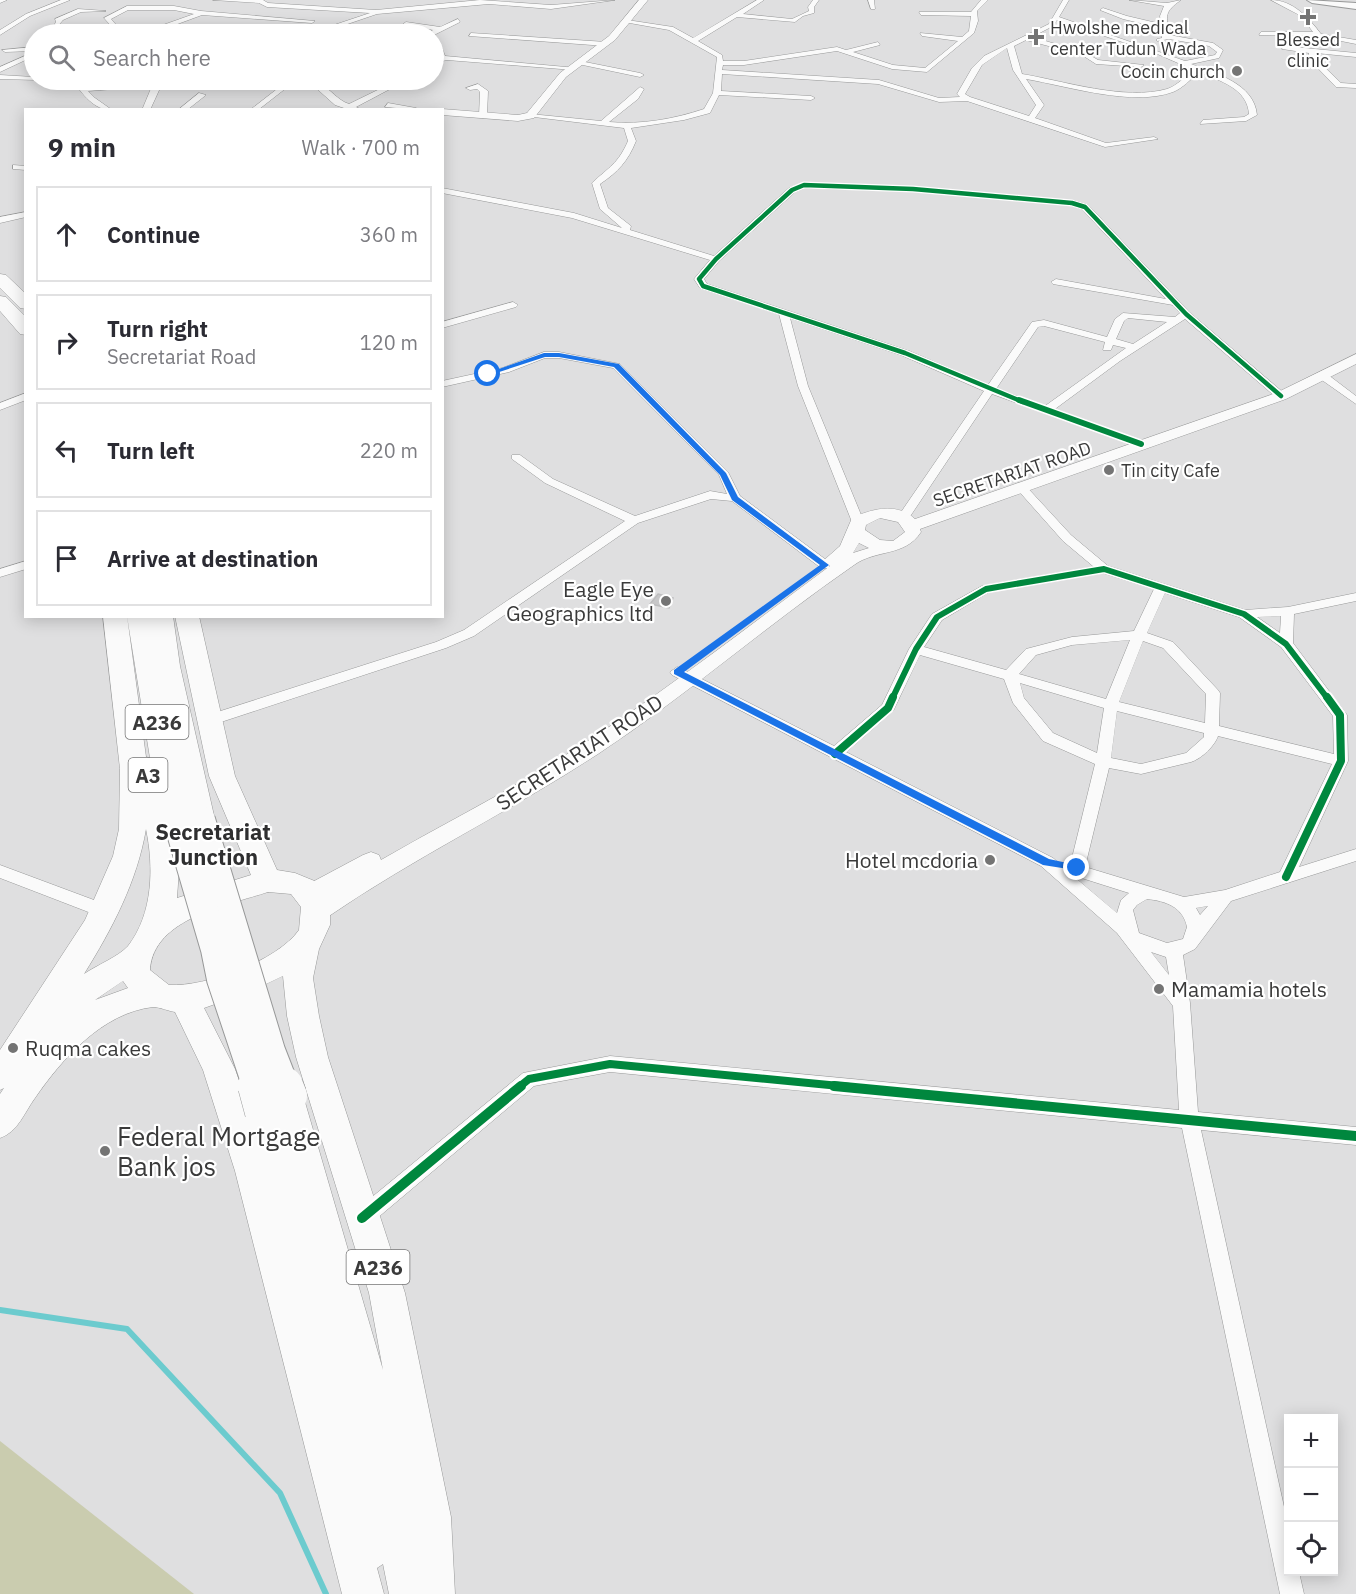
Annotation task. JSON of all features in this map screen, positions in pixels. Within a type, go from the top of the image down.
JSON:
[{"type":"highway","points":[[0,279],[24,302]]},
{"type":"highway","points":[[0,302],[24,327]]},
{"type":"highway","points":[[0,1075],[24,1042],[104,911],[128,855],[134,815],[132,762],[115,618]]},
{"type":"highway","name":"A3","points":[[124,618],[134,661],[151,796],[165,855],[164,891],[146,944]]},
{"type":"highway","name":"A236","points":[[139,618],[147,652],[165,770],[190,823]]},
{"type":"highway","name":"A236","points":[[161,618],[190,823],[221,979],[251,1065],[276,1104],[380,1431],[410,1594]]},
{"type":"highway","points":[[187,618],[222,776],[268,881]]},
{"type":"highway","points":[[0,1123],[31,1074],[51,1051],[77,1029],[115,1006],[170,995],[210,994],[273,966],[305,946],[316,926],[328,894],[299,884],[268,881],[180,909],[167,917],[146,944],[87,987],[24,1042]]},
{"type":"highway","points":[[146,944],[135,974],[149,989],[170,995],[219,1068],[252,1171],[363,1594]]},
{"type":"highway","name":"A236","points":[[305,946],[298,978],[312,1057],[387,1293],[430,1517],[434,1594]]},
{"type":"highway","name":"A236","points":[[276,1104],[308,1268],[349,1436],[375,1594]]},
{"type":"main road","points":[[1312,0],[1356,6]]},
{"type":"street","points":[[0,33],[37,11],[67,0]]},
{"type":"street","points":[[112,24],[107,18],[127,8],[134,0]]},
{"type":"street","points":[[216,0],[259,1],[267,5],[311,6],[373,12],[487,3]]},
{"type":"street","points":[[267,5],[279,0]]},
{"type":"street","points":[[465,0],[551,8],[612,0]]},
{"type":"street","points":[[512,6],[524,0]]},
{"type":"street","points":[[530,116],[558,81],[606,44],[644,0]]},
{"type":"street","points":[[694,40],[761,0]]},
{"type":"street","points":[[737,15],[793,21],[801,15],[812,12],[811,7],[816,0]]},
{"type":"street","points":[[871,0],[873,9]]},
{"type":"street","points":[[973,14],[985,0]]},
{"type":"street","points":[[967,99],[961,94],[973,69],[998,50],[1051,25],[1066,0]]},
{"type":"street","points":[[1132,0],[1168,5],[1178,0]]},
{"type":"street","points":[[1274,0],[1303,15],[1316,34]]},
{"type":"street","points":[[38,2],[55,4]]},
{"type":"street","points":[[341,24],[373,12],[385,4]]},
{"type":"street","points":[[267,5],[274,24]]},
{"type":"street","points":[[1166,37],[1163,26],[1168,5]]},
{"type":"street","points":[[127,8],[174,8],[201,13],[318,22]]},
{"type":"street","points":[[57,24],[61,21],[57,20],[83,9],[103,11]]},
{"type":"street","points":[[1103,10],[1125,18],[1163,26]]},
{"type":"street","points":[[37,11],[66,15]]},
{"type":"street","points":[[172,24],[201,13]]},
{"type":"street","points":[[921,13],[973,14]]},
{"type":"street","points":[[721,63],[744,63],[830,49],[848,51],[892,67],[927,70],[972,32],[975,21],[973,14]]},
{"type":"street","points":[[1056,18],[1199,69],[1242,89],[1252,104],[1253,115],[1246,119],[1203,122]]},
{"type":"street","points":[[444,27],[458,21]]},
{"type":"street","points":[[444,112],[483,116],[530,116],[627,126],[704,113],[717,93],[721,63],[717,53],[660,25],[627,22]]},
{"type":"street","points":[[922,34],[961,39]]},
{"type":"street","points":[[1261,34],[1316,34],[1356,42]]},
{"type":"street","points":[[471,35],[606,44]]},
{"type":"street","points":[[1126,42],[1166,37],[1210,44],[1221,51],[1217,57],[1182,63]]},
{"type":"street","points":[[1024,38],[1084,54],[1096,62],[1141,65]]},
{"type":"street","points":[[848,51],[879,44]]},
{"type":"street","points":[[1010,45],[1016,70],[1040,105],[1031,119]]},
{"type":"street","points":[[1284,48],[1356,55]]},
{"type":"street","points":[[5,50],[24,49]]},
{"type":"street","points":[[1313,52],[1311,58],[1339,85],[1356,86]]},
{"type":"street","points":[[444,58],[577,65],[640,75]]},
{"type":"street","points":[[0,70],[24,59]]},
{"type":"street","points":[[1022,76],[1097,89],[1143,93],[1176,88],[1199,69]]},
{"type":"street","points":[[719,72],[879,82],[939,100],[967,99],[1105,145],[1154,139]]},
{"type":"street","points":[[0,77],[24,78]]},
{"type":"street","points":[[470,88],[478,86],[484,91],[483,116]]},
{"type":"street","points":[[602,124],[635,97],[640,89]]},
{"type":"street","points":[[85,90],[92,100],[106,108]]},
{"type":"street","points":[[147,108],[157,90]]},
{"type":"street","points":[[256,108],[280,90]]},
{"type":"street","points":[[323,90],[338,103],[353,108]]},
{"type":"street","points":[[350,107],[383,90]]},
{"type":"street","points":[[717,93],[811,98]]},
{"type":"street","points":[[184,108],[202,94]]},
{"type":"street","points":[[388,105],[405,108]]},
{"type":"street","points":[[627,126],[633,141],[624,161],[617,170],[596,183],[604,209],[614,219],[642,236]]},
{"type":"street","points":[[1141,444],[990,390],[905,353],[703,286],[699,279],[716,259],[792,190],[804,185],[913,189],[1050,200],[1085,207],[1175,303],[1182,317],[1281,396]]},
{"type":"street","points":[[444,190],[574,216],[716,259]]},
{"type":"street","points":[[0,220],[24,214]]},
{"type":"street","points":[[1056,282],[1175,303]]},
{"type":"street","points":[[444,324],[513,305]]},
{"type":"street","points":[[784,314],[803,386],[857,526],[864,540],[872,544],[893,546],[909,540],[913,532],[907,522],[891,513],[868,515],[857,526]]},
{"type":"street","points":[[1116,359],[1107,347],[1120,319],[1126,315],[1182,317]]},
{"type":"street","points":[[1144,316],[1163,328]]},
{"type":"street","points":[[1047,410],[1116,359],[1182,317]]},
{"type":"street","points":[[907,522],[990,390],[1035,324],[1044,323],[1133,348]]},
{"type":"street","points":[[444,384],[504,370],[544,355],[559,355],[616,366],[724,474],[735,498],[825,565]]},
{"type":"street","name":"SECRETARIAT ROAD","points":[[907,522],[1020,486],[1281,396],[1356,358]]},
{"type":"street","points":[[1323,376],[1356,401]]},
{"type":"street","points":[[0,406],[24,397]]},
{"type":"street","points":[[516,457],[549,481],[634,520]]},
{"type":"street","points":[[1020,486],[1067,538],[1104,569],[1244,614],[1286,644],[1340,715],[1341,761],[1286,877]]},
{"type":"street","points":[[210,720],[441,645],[469,633],[634,520],[710,495],[735,498]]},
{"type":"street","name":"SECRETARIAT ROAD","points":[[328,894],[554,772],[847,549],[857,526]]},
{"type":"street","name":"SECRETARIAT ROAD","points":[[683,675],[851,560],[893,546]]},
{"type":"street","points":[[0,573],[24,566]]},
{"type":"street","points":[[835,754],[888,708],[916,649],[937,617],[986,589],[1104,569]]},
{"type":"street","points":[[1077,868],[1103,762],[1111,705],[1161,588]]},
{"type":"street","points":[[1244,614],[1288,610],[1350,598],[1356,610]]},
{"type":"street","points":[[1286,644],[1288,610]]},
{"type":"street","points":[[1139,635],[1168,645],[1213,693],[1209,727],[1211,739],[1191,757],[1141,769],[1103,762],[1048,737],[1018,700],[1010,675],[1031,652],[1072,641],[1139,635]]},
{"type":"street","points":[[916,649],[1111,705],[1209,727],[1341,761]]},
{"type":"street","points":[[683,675],[1047,862],[1133,939],[1181,1003]]},
{"type":"street","points":[[1182,904],[1225,896],[1356,855]]},
{"type":"street","points":[[1047,862],[1077,868],[1147,893],[1171,897],[1182,904],[1194,917],[1196,932]]},
{"type":"street","points":[[0,871],[104,911]]},
{"type":"street","points":[[1147,893],[1129,902],[1125,910],[1125,920],[1133,939],[1161,949],[1174,950],[1189,944],[1225,896]]},
{"type":"street","points":[[1174,950],[1181,1003],[1188,1119],[1293,1594]]},
{"type":"street","points":[[362,1218],[530,1079],[610,1064],[1356,1137]]},
{"type":"green space","points":[[0,1441],[194,1594],[0,1594]]},
{"type":"building","name":"Eagle Eye Geographics ltd","points":[[658,594],[673,598],[669,608],[650,604]]},
{"type":"waterway","points":[[0,1310],[127,1329],[280,1493],[326,1594]]},
{"type":"cycle path","points":[[1141,444],[990,390],[905,353],[703,286],[699,279],[716,259],[792,190],[804,185],[913,189],[1072,203],[1085,207],[1186,314],[1281,396]]},
{"type":"cycle path","points":[[835,754],[888,708],[916,649],[937,617],[986,589],[1104,569],[1244,614],[1286,644],[1340,715],[1341,761],[1286,877]]},
{"type":"cycle path","points":[[362,1218],[529,1079],[610,1064],[1356,1136]]},
{"type":"place","name":"Blessed clinic","points":[[1308,17]]},
{"type":"place","name":"Hwolshe medical center Tudun Wada","points":[[1036,37]]},
{"type":"place","name":"Cocin church","points":[[1237,71]]},
{"type":"place","name":"Tin city Cafe","points":[[1109,470]]},
{"type":"place","name":"Eagle Eye Geographics ltd","points":[[666,601]]},
{"type":"place","name":"Hotel mcdoria","points":[[990,860]]},
{"type":"place","name":"Mamamia hotels","points":[[1159,989]]},
{"type":"place","name":"Ruqma cakes","points":[[13,1048]]},
{"type":"place","name":"Federal Mortgage Bank jos","points":[[105,1151]]},
{"type":"district","name":"Secretariat Junction","points":[[213,844]]},
{"type":"route","points":[[488,374],[544,355],[559,355],[616,366],[724,474],[735,498],[825,565],[677,672],[1047,862],[1077,868]]}]
